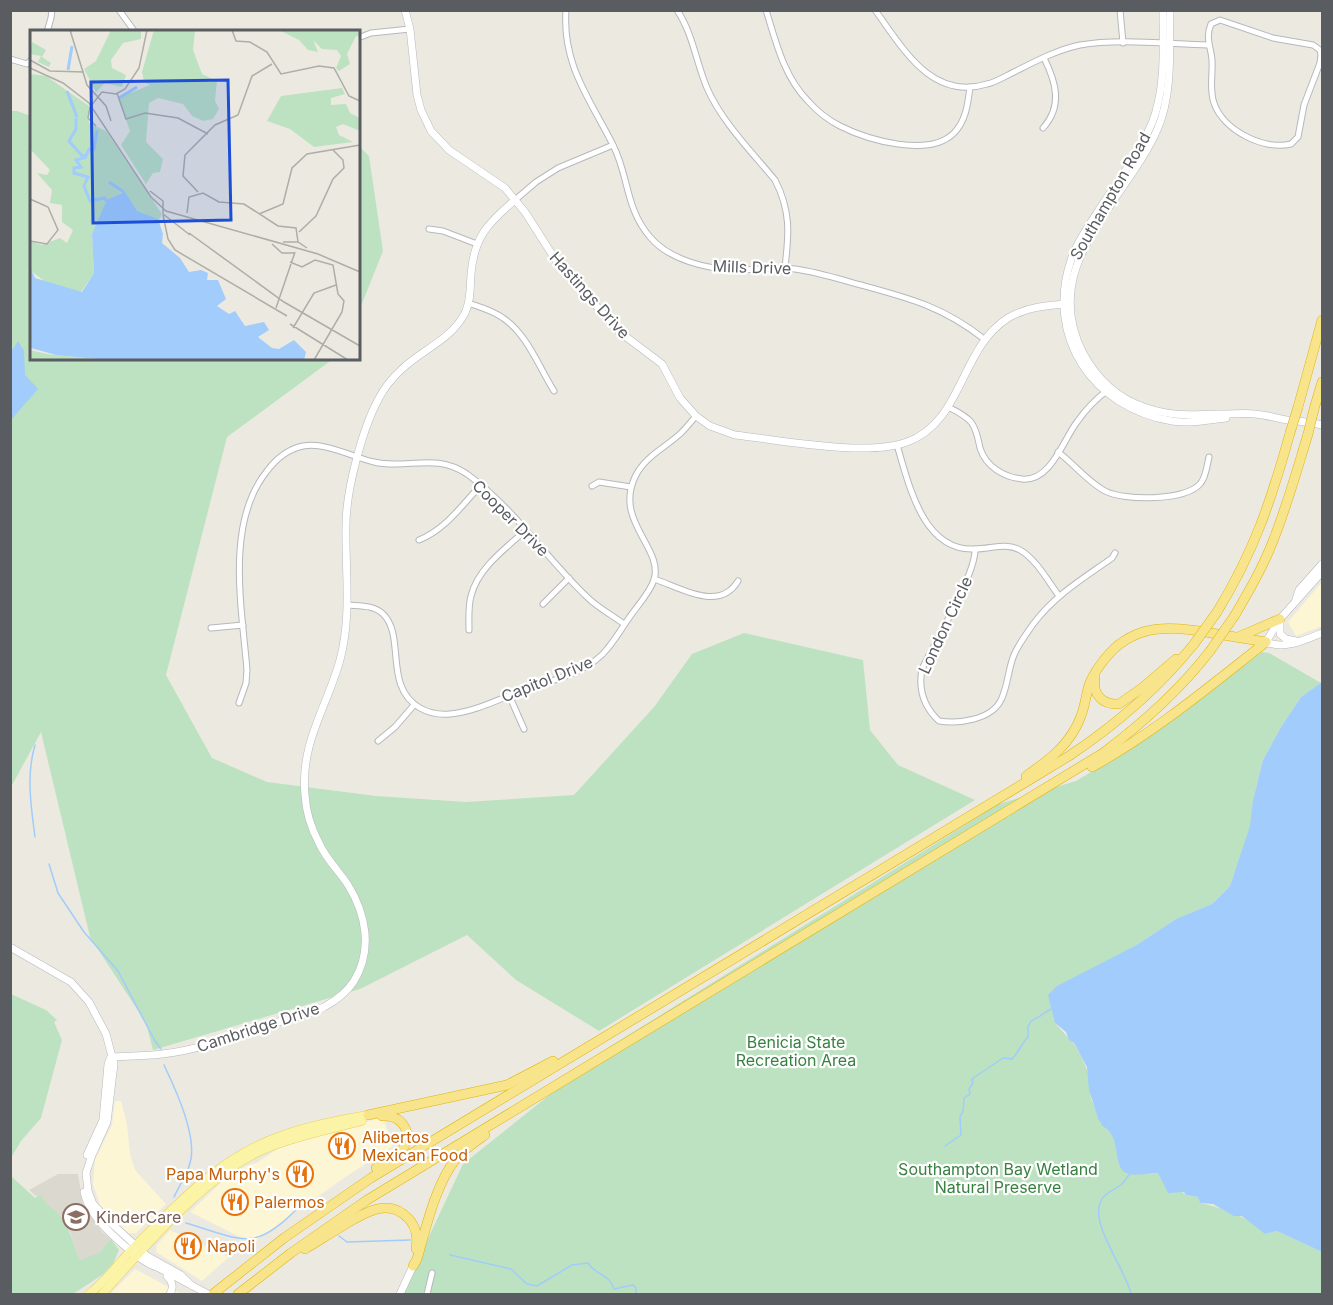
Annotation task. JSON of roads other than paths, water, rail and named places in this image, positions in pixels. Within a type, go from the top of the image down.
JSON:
[{"type":"highway","points":[[213,1294],[284,1238],[372,1178],[1069,756],[1112,727],[1160,683],[1194,645],[1234,584],[1258,535],[1277,480],[1323,320]]},
{"type":"highway","points":[[238,1294],[367,1200],[1049,787],[1103,753],[1133,730],[1178,688],[1210,651],[1257,578],[1285,511],[1323,382]]},
{"type":"highway","points":[[1238,637],[1280,619]]},
{"type":"highway","points":[[970,815],[981,804],[1042,764],[1068,741],[1077,727],[1089,687],[1097,670],[1113,649],[1122,642],[1145,630],[1163,627],[1184,628],[1266,642]]},
{"type":"highway","points":[[1049,787],[1125,748],[1266,642]]},
{"type":"highway","points":[[1097,670],[1094,685],[1099,698],[1104,702],[1119,704],[1194,645]]},
{"type":"highway","points":[[368,1117],[507,1085],[594,1043]]},
{"type":"highway","points":[[412,1266],[417,1258],[441,1185],[457,1158],[482,1136],[553,1092],[574,1076]]},
{"type":"highway","points":[[284,1238],[296,1223],[402,1151],[406,1146],[407,1130],[398,1119],[390,1115],[368,1117]]},
{"type":"highway","points":[[269,1270],[364,1213],[381,1207],[399,1211],[411,1221],[417,1236],[412,1266]]},
{"type":"main road","points":[[89,1294],[136,1251],[206,1179],[242,1153],[281,1135],[306,1127],[368,1117]]},
{"type":"main road","points":[[102,1294],[136,1251]]},
{"type":"street","points":[[48,30],[51,10]]},
{"type":"street","points":[[119,10],[134,30]]},
{"type":"street","name":"Hastings Drive","points":[[405,10],[410,29],[417,95],[431,131],[449,150],[496,181],[515,200],[555,259],[629,340],[662,364],[680,398],[696,416],[710,426],[735,435],[869,448],[897,445],[914,439],[929,429],[948,407],[984,339],[1009,317],[1031,308],[1066,304]]},
{"type":"street","name":"Mills Drive","points":[[566,10],[568,45],[575,75],[613,145],[620,163],[630,205],[637,219],[658,245],[689,261],[722,269],[785,267],[832,277],[919,301],[966,325],[984,339]]},
{"type":"street","points":[[677,10],[690,35],[707,87],[719,111],[775,180],[781,191],[788,214],[785,267]]},
{"type":"street","points":[[766,10],[781,57],[795,85],[806,100],[821,114],[850,130],[906,145],[921,146],[938,143],[953,134],[959,127],[964,116],[970,87]]},
{"type":"street","points":[[874,10],[910,58],[926,74],[949,85],[970,87],[987,84],[1059,51],[1081,45],[1123,43],[1208,45]]},
{"type":"street","points":[[1120,10],[1123,43]]},
{"type":"street","name":"Southampton Road","points":[[1163,10],[1166,44]]},
{"type":"street","name":"Southampton Road","points":[[1170,10],[1161,89],[1152,123],[1077,246],[1066,276],[1068,334],[1090,376],[1130,409],[1145,415],[1185,423],[1255,414],[1323,425]]},
{"type":"street","points":[[1220,20],[1282,40],[1310,44],[1320,50],[1320,63],[1304,105],[1300,131],[1291,144],[1278,147],[1266,144],[1235,129],[1223,119],[1213,101],[1212,61],[1208,45],[1210,26],[1213,22],[1220,20]]},
{"type":"street","points":[[360,37],[370,33],[410,29]]},
{"type":"street","points":[[1044,58],[1056,93],[1053,115],[1044,128]]},
{"type":"street","points":[[10,59],[27,64],[30,61]]},
{"type":"street","name":"Cambridge Drive","points":[[111,1057],[162,1054],[189,1049],[322,1008],[345,992],[358,973],[365,946],[366,929],[360,907],[348,885],[319,844],[311,825],[304,792],[304,775],[308,744],[340,659],[348,606],[346,520],[351,480],[370,417],[384,389],[402,369],[447,336],[465,313],[472,259],[488,223],[536,182],[558,168],[613,145]]},
{"type":"street","points":[[429,229],[443,231],[477,244]]},
{"type":"street","points":[[468,303],[492,311],[510,323],[531,350],[554,391]]},
{"type":"street","points":[[948,407],[971,422],[986,461],[1002,473],[1022,479],[1034,478],[1046,471],[1077,421],[1108,390]]},
{"type":"street","points":[[696,416],[680,434],[647,459],[640,468],[631,487],[632,518],[654,564],[654,579],[692,594],[713,597],[730,592],[738,581]]},
{"type":"street","points":[[897,445],[915,501],[942,542],[955,548],[975,549],[1001,546],[1018,549],[1026,554],[1041,571],[1059,596]]},
{"type":"street","name":"Cooper Drive","points":[[238,703],[246,683],[248,670],[240,586],[246,512],[258,483],[278,459],[287,452],[304,446],[319,447],[382,463],[420,462],[448,465],[464,473],[481,485],[526,530],[589,599],[624,624]]},
{"type":"street","points":[[1058,452],[1101,489],[1128,498],[1180,494],[1195,488],[1202,483],[1209,457]]},
{"type":"street","points":[[592,486],[599,482],[631,487]]},
{"type":"street","points":[[419,540],[442,527],[481,485]]},
{"type":"street","points":[[469,630],[470,599],[478,578],[526,530]]},
{"type":"street","name":"London Circle","points":[[975,549],[971,569],[961,593],[922,669],[919,683],[921,695],[932,715],[939,721],[971,720],[988,713],[1000,703],[1015,653],[1033,624],[1059,596],[1112,558],[1115,553]]},
{"type":"street","points":[[1296,599],[1299,590],[1323,564]]},
{"type":"street","points":[[1323,572],[1296,599],[1266,642],[1277,646],[1323,633]]},
{"type":"street","points":[[543,604],[569,578]]},
{"type":"street","name":"Capitol Drive","points":[[414,705],[430,713],[447,714],[577,671],[595,661],[615,640],[654,579]]},
{"type":"street","points":[[348,606],[374,608],[382,612],[387,619],[391,628],[397,675],[406,696],[414,705],[395,727],[378,741]]},
{"type":"street","points":[[1280,619],[1280,634],[1286,639],[1299,641]]},
{"type":"street","points":[[211,628],[243,625]]},
{"type":"street","points":[[509,695],[524,729]]},
{"type":"street","points":[[10,947],[53,970],[78,988],[102,1024],[114,1064],[107,1122],[88,1164],[86,1180],[93,1204],[149,1265],[171,1280],[173,1286],[170,1294]]},
{"type":"street","points":[[111,1057],[108,1064],[103,1120],[88,1152],[83,1172],[83,1187],[87,1204],[95,1217],[136,1251],[181,1275],[191,1285]]},
{"type":"street","points":[[149,1265],[208,1294]]},
{"type":"street","points":[[400,1294],[412,1266]]},
{"type":"street","points":[[427,1294],[432,1273]]},
{"type":"water","points":[[18,341],[24,351],[25,375],[38,389],[11,420],[11,349]]},
{"type":"water","points":[[1322,682],[1322,1252],[1277,1231],[1265,1234],[1242,1216],[1234,1216],[1213,1204],[1200,1203],[1198,1197],[1186,1195],[1184,1192],[1168,1193],[1158,1173],[1132,1175],[1123,1171],[1113,1137],[1099,1121],[1089,1090],[1087,1067],[1066,1032],[1055,1023],[1048,995],[1057,986],[1135,946],[1176,919],[1212,904],[1230,886],[1250,826],[1253,800],[1263,760],[1301,697]]},
{"type":"waterway","points":[[35,745],[30,779],[35,837]]},
{"type":"waterway","points":[[49,864],[58,893],[84,932],[118,971],[161,1049]]},
{"type":"waterway","points":[[945,1146],[961,1135],[960,1117],[964,1098],[970,1094],[972,1079],[1003,1058],[1012,1059],[1028,1037],[1028,1027],[1031,1021],[1051,1009]]},
{"type":"waterway","points":[[164,1065],[184,1113],[192,1152],[185,1176],[174,1197]]},
{"type":"waterway","points":[[1130,1174],[1121,1185],[1104,1196],[1099,1209],[1103,1233],[1131,1294]]},
{"type":"waterway","points":[[186,1223],[223,1235],[248,1239],[272,1230],[302,1204],[306,1202],[310,1204]]},
{"type":"waterway","points":[[339,1236],[347,1242],[410,1240]]},
{"type":"waterway","points":[[450,1255],[511,1269],[527,1284],[537,1286],[572,1265],[588,1263],[606,1277],[614,1289],[633,1285],[636,1288],[636,1294]]},
{"type":"place","name":"Alibertos Mexican Food","points":[[342,1146]]},
{"type":"place","name":"Papa Murphy's","points":[[300,1174]]},
{"type":"place","name":"Palermos","points":[[235,1202]]},
{"type":"place","name":"KinderCare","points":[[76,1217]]},
{"type":"place","name":"Napoli","points":[[188,1246]]},
{"type":"park label","name":"Benicia State Recreation Area","points":[[796,1051]]},
{"type":"park label","name":"Southampton Bay Wetland Natural Preserve","points":[[998,1178]]}]
